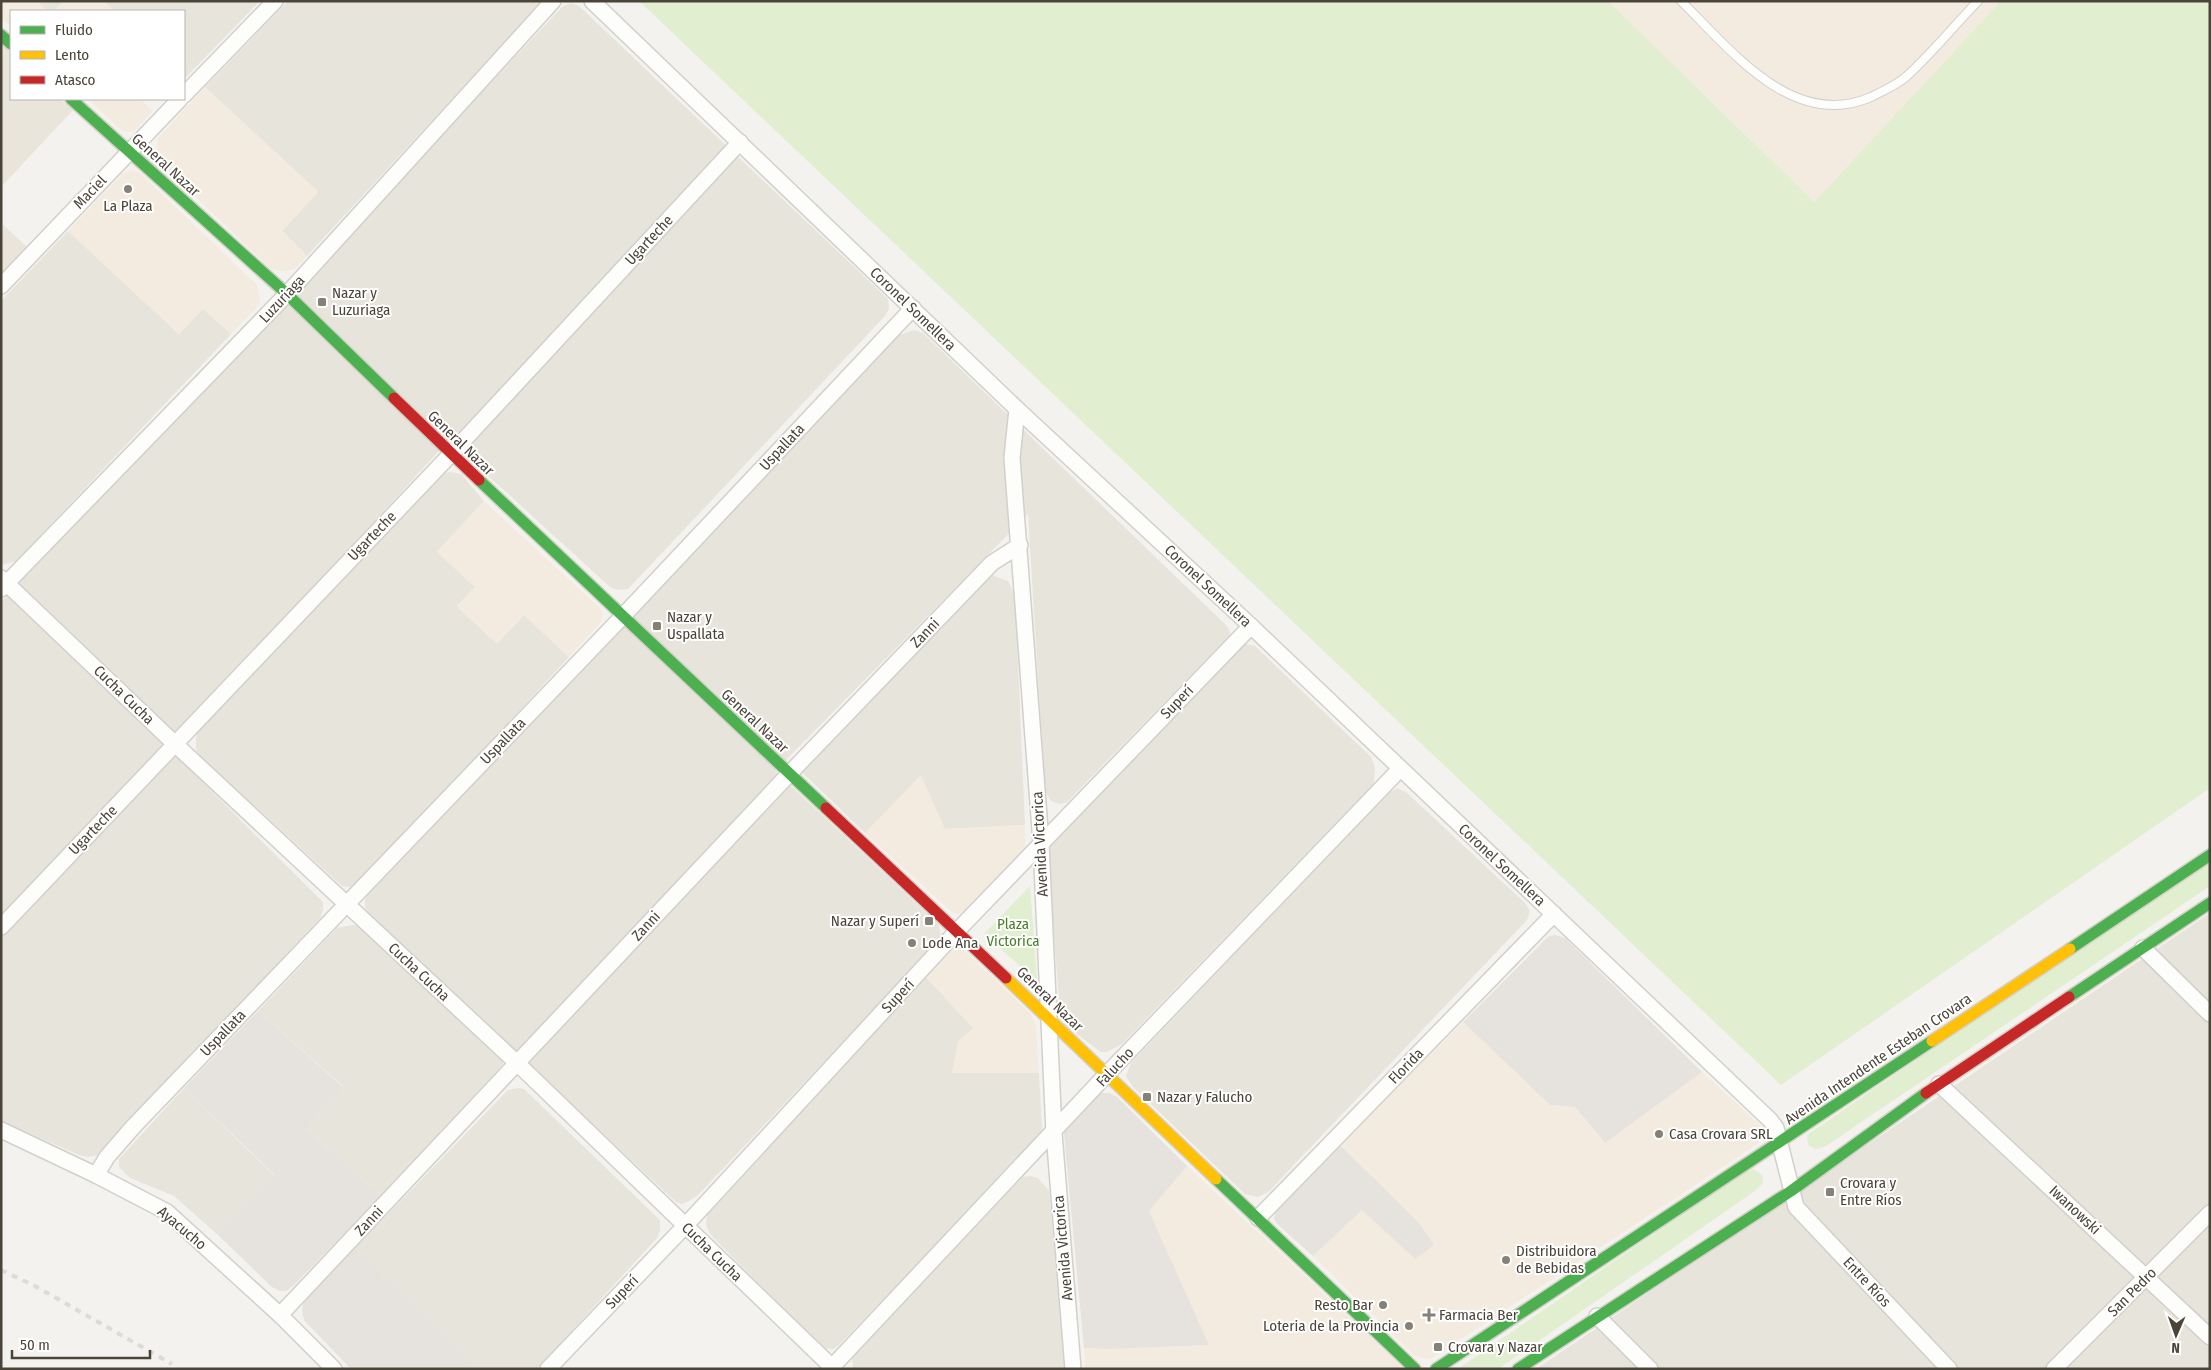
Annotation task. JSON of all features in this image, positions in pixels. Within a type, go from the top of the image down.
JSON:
[{"type":"street","points":[[185,94],[275,1]]},
{"type":"street","name":"Luzuriaga","points":[[3,583],[288,294],[553,1]]},
{"type":"street","name":"Coronel Somellera","points":[[592,1],[1017,409],[1251,626],[1770,1120],[1776,1128],[1791,1191]]},
{"type":"street","name":"General Nazar","points":[[72,100],[288,294],[450,454],[1050,1019],[1106,1075],[1415,1369]]},
{"type":"street","name":"Maciel","points":[[1,286],[179,100]]},
{"type":"street","name":"Ugarteche","points":[[1,927],[450,454],[740,142]]},
{"type":"street","name":"Uspallata","points":[[96,1175],[107,1157],[133,1128],[622,617],[913,308]]},
{"type":"street","name":"Avenida Victorica","points":[[1017,409],[1012,458],[1041,843],[1054,1133],[1073,1369]]},
{"type":"street","name":"Zanni","points":[[280,1315],[789,774],[992,564],[1020,545]]},
{"type":"street","name":"Cucha Cucha","points":[[3,583],[518,1064],[833,1368]]},
{"type":"street","name":"Superí","points":[[548,1369],[685,1226],[957,931],[1251,626]]},
{"type":"street","name":"Falucho","points":[[833,1368],[1106,1075],[1400,769]]},
{"type":"street","name":"Avenida Intendente Esteban Crovara","points":[[1436,1369],[1780,1143],[2210,855]]},
{"type":"street","points":[[1518,1369],[1791,1191],[1938,1084],[2210,903]]},
{"type":"street","name":"Florida","points":[[1258,1218],[1554,914]]},
{"type":"street","points":[[2143,948],[2210,1014]]},
{"type":"street","name":"Iwanowski","points":[[1938,1084],[2148,1277],[2210,1337]]},
{"type":"street","name":"Ayacucho","points":[[1,1130],[96,1175],[167,1212],[280,1315],[334,1369]]},
{"type":"street","name":"Entre Ríos","points":[[1791,1191],[1796,1206],[1948,1369]]},
{"type":"street","name":"San Pedro","points":[[2054,1369],[2210,1213]]},
{"type":"street","points":[[1597,1316],[1650,1369]]},
{"type":"lane","points":[[1681,1],[1752,71],[1779,89],[1803,100],[1829,106],[1856,103],[1882,92],[1906,77],[1978,1]]},
{"type":"shaded area","points":[[2,1],[37,1],[46,10],[10,10],[10,26],[1,18]]},
{"type":"shaded area","points":[[37,1],[64,1],[55,10],[46,10]]},
{"type":"shaded area","points":[[64,1],[104,1],[113,10],[55,10]]},
{"type":"shaded area","points":[[104,1],[260,1],[185,78],[185,10],[113,10]]},
{"type":"shaded area","points":[[288,1],[542,1],[307,256],[282,231],[318,192],[205,87]]},
{"type":"shaded area","points":[[1608,1],[2001,1],[1814,202]]},
{"type":"shaded area","points":[[571,3],[579,6],[888,299],[889,309],[885,316],[628,589],[617,590],[610,587],[449,440],[167,747],[323,902],[323,911],[320,918],[99,1155],[88,1157],[79,1155],[1,1121],[1,602],[562,7]]},
{"type":"shaded area","points":[[1,44],[10,52],[10,100],[61,100],[73,110],[1,187]]},
{"type":"shaded area","points":[[205,87],[318,192],[282,231],[307,256],[296,268],[288,271],[272,270],[158,161],[157,139]]},
{"type":"shaded area","points":[[89,100],[141,100],[153,111],[134,131],[127,132],[120,129]]},
{"type":"shaded area","points":[[132,170],[140,173],[257,285],[260,301],[255,309],[231,334],[203,309],[179,334],[68,231],[123,173]]},
{"type":"shaded area","points":[[1,223],[27,247],[1,274]]},
{"type":"shaded area","points":[[68,231],[179,334],[203,309],[231,334],[16,561],[2,565],[1,301]]},
{"type":"shaded area","points":[[914,330],[923,333],[1225,624],[1229,629],[1230,635],[1067,802],[1060,804],[1051,801],[1045,791],[1028,514],[775,771],[939,925],[941,938],[697,1196],[682,1204],[676,1202],[369,915],[365,907],[365,899],[367,893],[897,336]]},
{"type":"shaded area","points":[[443,473],[461,474],[484,501],[437,552],[475,587],[457,606],[524,615],[569,657],[362,882],[349,887],[342,886],[200,756],[196,750],[196,738],[198,731]]},
{"type":"shaded area","points":[[484,501],[600,608],[603,615],[600,623],[569,657],[524,615],[497,644],[457,607],[475,587],[437,552]]},
{"type":"shaded area","points":[[992,575],[1008,581],[1015,595],[1025,825],[865,833],[803,773],[806,765]]},
{"type":"shaded area","points":[[1246,644],[1255,646],[1371,757],[1375,767],[1374,783],[1122,1044],[1107,1052],[1101,1052],[1065,1025],[1060,1015],[1049,850],[1240,648]]},
{"type":"shaded area","points":[[921,775],[945,829],[1025,825],[1025,851],[967,912],[961,914],[953,913],[865,833]]},
{"type":"shaded area","points":[[1397,788],[1406,792],[1525,903],[1530,911],[1527,920],[1268,1192],[1258,1197],[1245,1194],[1133,1087],[1126,1076],[1131,1063],[1386,795]]},
{"type":"shaded area","points":[[2210,913],[2210,1369],[1536,1369]]},
{"type":"shaded area","points":[[353,925],[364,926],[501,1056],[503,1064],[500,1070],[381,1196],[307,1129],[343,1086],[258,1011],[337,928]]},
{"type":"shaded area","points":[[1555,935],[1565,938],[1702,1072],[1605,1143],[1575,1107],[1550,1105],[1463,1022],[1549,936]]},
{"type":"shaded area","points":[[960,949],[965,951],[1031,1014],[1036,1027],[1039,1073],[952,1073],[958,1041],[973,1028],[926,977],[949,950]]},
{"type":"shaded area","points":[[926,977],[973,1028],[952,1072],[1039,1073],[1042,1131],[1038,1139],[839,1345],[833,1349],[821,1348],[710,1234],[706,1225],[707,1214]]},
{"type":"shaded area","points":[[258,1011],[343,1087],[307,1129],[381,1196],[286,1291],[280,1291],[272,1287],[218,1235],[275,1175],[184,1088]]},
{"type":"shaded area","points":[[1463,1022],[1550,1105],[1575,1107],[1604,1143],[1702,1072],[1760,1125],[1763,1135],[1756,1145],[1432,1358],[1427,1359],[1415,1356],[1313,1256],[1362,1210],[1415,1259],[1433,1245],[1419,1223],[1340,1145]]},
{"type":"shaded area","points":[[184,1088],[275,1176],[218,1235],[174,1196],[130,1178],[119,1167],[119,1159]]},
{"type":"shaded area","points":[[524,1089],[660,1220],[660,1230],[657,1238],[537,1369],[480,1369],[355,1248],[508,1090]]},
{"type":"shaded area","points":[[1099,1093],[1109,1093],[1117,1097],[1187,1166],[1149,1211],[1209,1345],[1108,1349],[1084,1348],[1064,1133],[1065,1127]]},
{"type":"shaded area","points":[[1340,1145],[1419,1223],[1434,1245],[1415,1259],[1362,1210],[1313,1256],[1277,1224],[1274,1218],[1277,1208]]},
{"type":"shaded area","points":[[1187,1166],[1399,1364],[1402,1369],[1086,1369],[1084,1348],[1108,1349],[1209,1345],[1149,1211]]},
{"type":"shaded area","points":[[1023,1177],[1038,1178],[1049,1191],[1066,1369],[853,1369],[852,1358]]},
{"type":"shaded area","points":[[355,1248],[480,1369],[351,1369],[304,1320],[302,1310],[304,1301]]},
{"type":"green space","points":[[639,1],[1608,1],[1814,202],[2001,1],[2210,1],[2210,788],[1781,1085]]},
{"type":"green space","points":[[2210,859],[2210,886],[1826,1146],[1816,1149],[1808,1145],[1807,1135]]},
{"type":"green space","name":"Plaza Victorica","points":[[1030,886],[1037,981],[984,934]]},
{"type":"green space","points":[[1753,1169],[1762,1175],[1763,1183],[1755,1191],[1498,1369],[1458,1369],[1742,1173]]},
{"type":"railway","points":[[1,1270],[35,1286],[172,1364]]},
{"type":"traffic: fast","points":[[1,35],[10,43]]},
{"type":"traffic: fast","points":[[72,100],[287,294],[394,398]]},
{"type":"traffic: fast","points":[[479,480],[826,808]]},
{"type":"traffic: fast","points":[[2070,949],[2210,855]]},
{"type":"traffic: fast","points":[[2069,997],[2210,903]]},
{"type":"traffic: fast","points":[[1436,1369],[1932,1041]]},
{"type":"traffic: fast","points":[[1518,1369],[1791,1191],[1926,1093]]},
{"type":"traffic: fast","points":[[1216,1179],[1415,1369]]},
{"type":"traffic: slow","points":[[1932,1041],[2070,949]]},
{"type":"traffic: slow","points":[[1006,978],[1216,1179]]},
{"type":"traffic: jam","points":[[394,398],[479,480]]},
{"type":"traffic: jam","points":[[826,808],[1006,978]]},
{"type":"traffic: jam","points":[[1926,1093],[2069,997]]},
{"type":"place","name":"La Plaza","points":[[128,189]]},
{"type":"place","name":"Nazar y Luzuriaga","points":[[322,302]]},
{"type":"place","name":"Nazar y Uspallata","points":[[657,626]]},
{"type":"place","name":"Nazar y Superí","points":[[929,921]]},
{"type":"place","name":"Lode Ana","points":[[912,943]]},
{"type":"place","name":"Nazar y Falucho","points":[[1147,1097]]},
{"type":"place","name":"Casa Crovara SRL","points":[[1659,1134]]},
{"type":"place","name":"Crovara y Entre Ríos","points":[[1830,1192]]},
{"type":"place","name":"Distribuidora de Bebidas","points":[[1506,1260]]},
{"type":"place","name":"Resto Bar","points":[[1383,1305]]},
{"type":"place","name":"Farmacia Ber","points":[[1429,1315]]},
{"type":"place","name":"Loteria de la Provincia","points":[[1409,1326]]},
{"type":"place","name":"Crovara y Nazar","points":[[1438,1347]]}]
